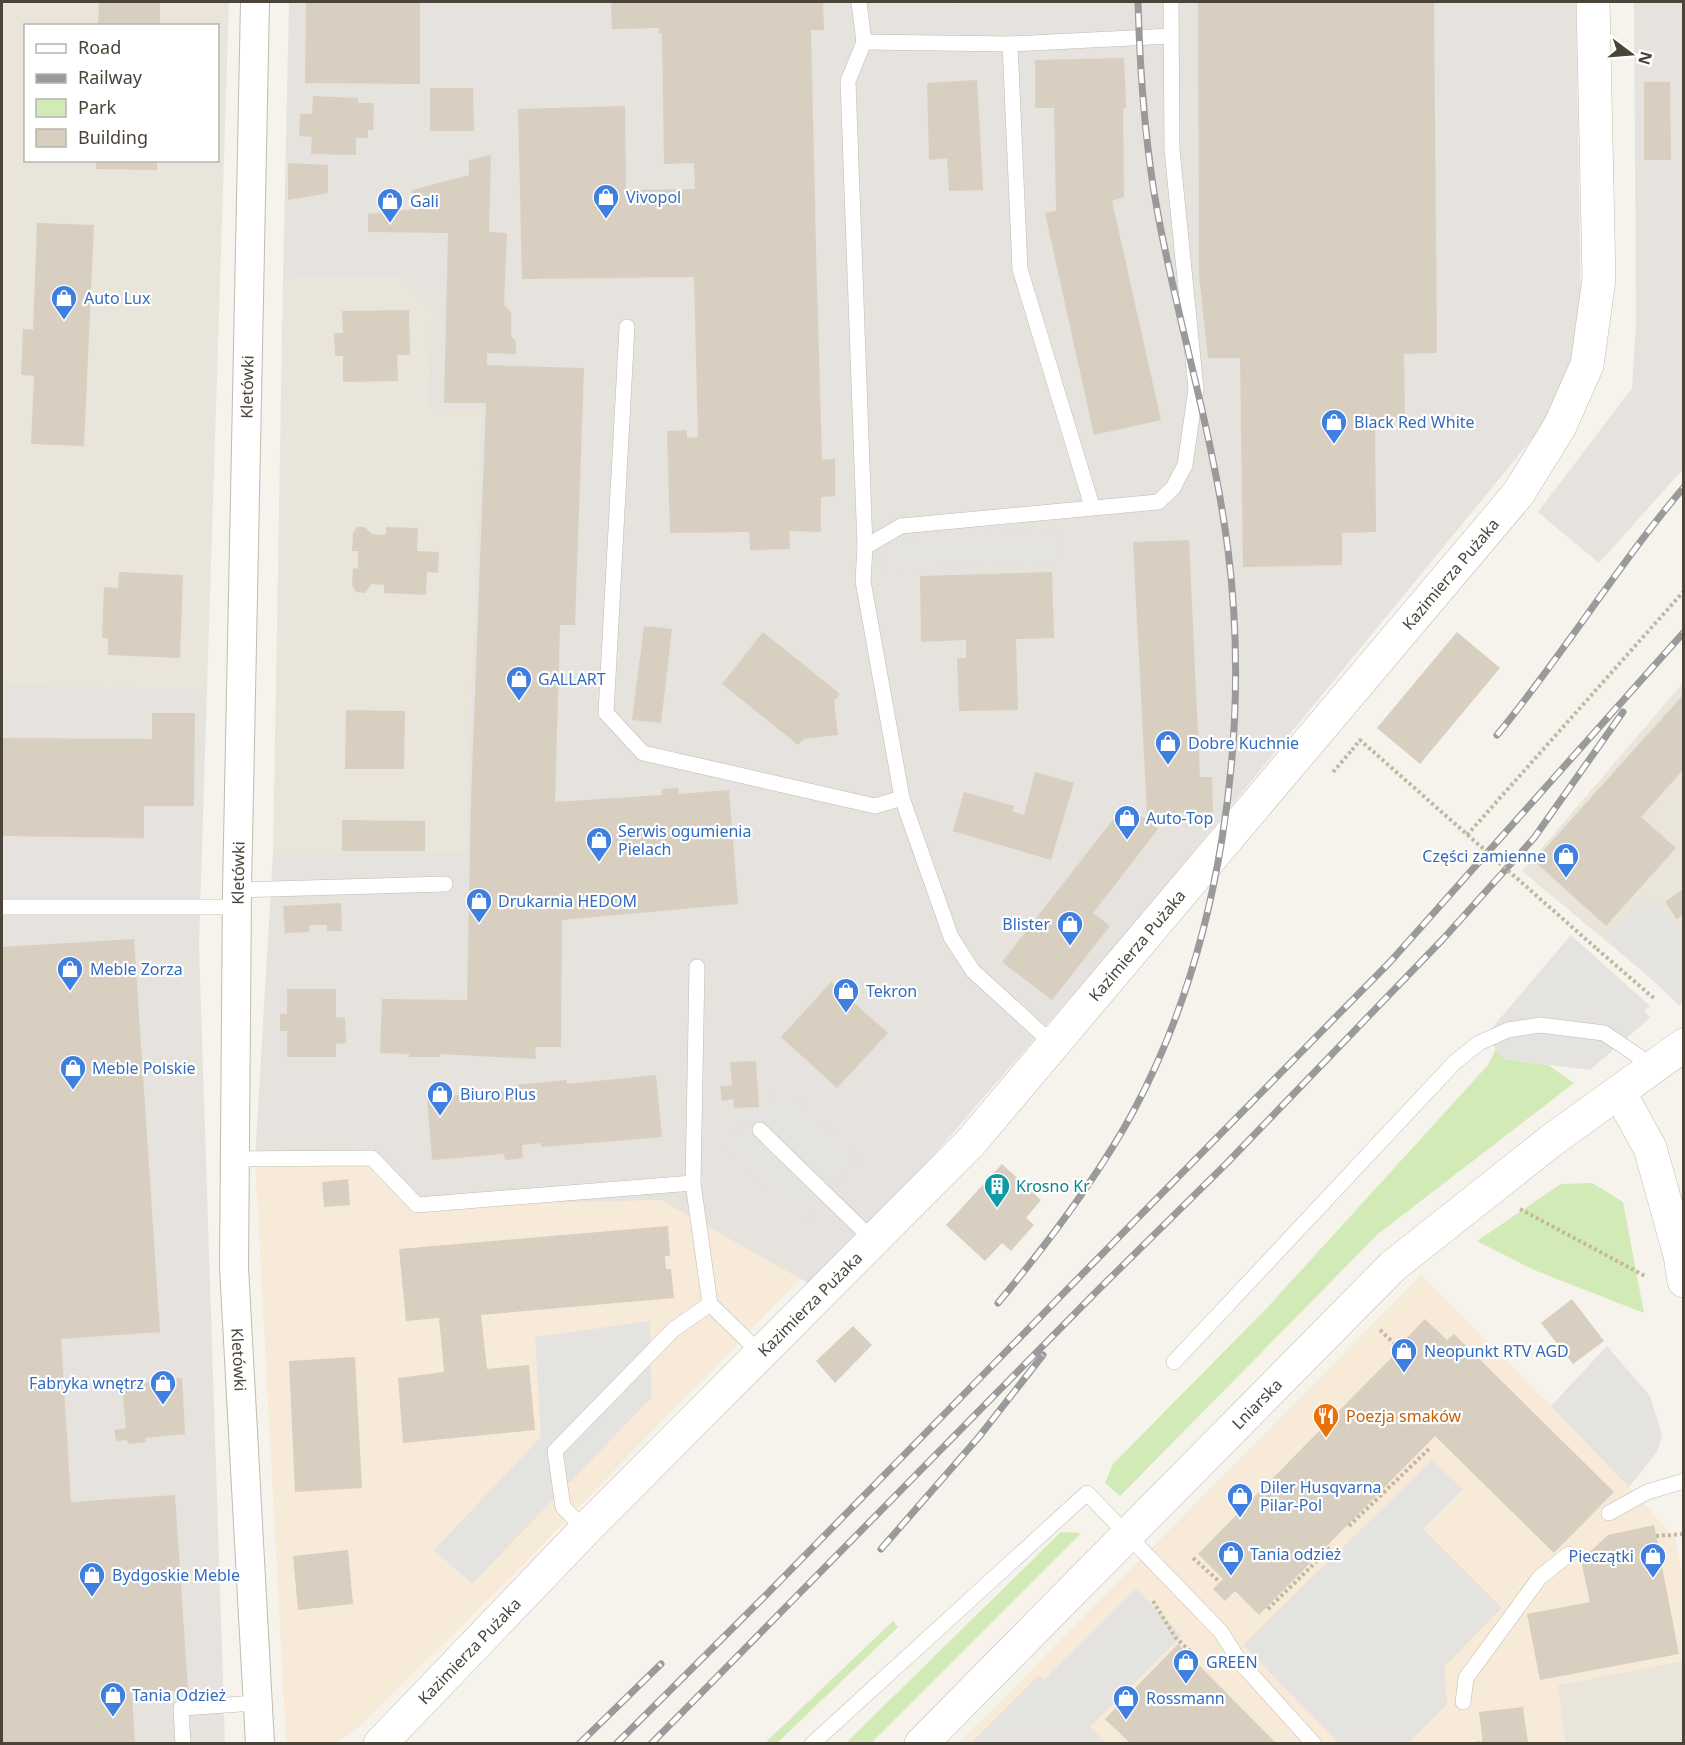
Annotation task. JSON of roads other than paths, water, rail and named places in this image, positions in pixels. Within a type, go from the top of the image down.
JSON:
[{"type":"street","name":"Kletówki","points":[[255,2],[237,898],[234,1267],[260,1743]]},
{"type":"street","name":"Kazimierza Pużaka","points":[[380,1743],[585,1530],[971,1142],[1518,494],[1560,426],[1587,365],[1599,279],[1593,2]]},
{"type":"street","name":"Lniarska","points":[[921,1743],[1394,1266],[1552,1140],[1683,1045]]},
{"type":"street","points":[[1619,1092],[1650,1148],[1680,1256],[1683,1281]]},
{"type":"lane","points":[[860,2],[864,42],[848,81],[865,548],[863,581],[902,798],[951,937],[973,971],[1053,1044]]},
{"type":"lane","points":[[865,548],[901,526],[1092,506],[1158,502],[1173,488],[1185,465],[1196,388],[1172,150],[1171,2]]},
{"type":"lane","points":[[864,42],[1010,44],[1171,36]]},
{"type":"lane","points":[[1010,44],[1020,269],[1092,506]]},
{"type":"lane","points":[[627,327],[606,713],[643,753],[876,806],[902,798]]},
{"type":"lane","points":[[2,907],[237,898],[445,885]]},
{"type":"lane","points":[[697,967],[693,1183],[710,1304],[760,1353]]},
{"type":"lane","points":[[1174,1362],[1455,1062],[1479,1043],[1508,1030],[1540,1025],[1604,1033],[1653,1066]]},
{"type":"lane","points":[[760,1130],[874,1241]]},
{"type":"lane","points":[[235,1160],[372,1158],[417,1205],[693,1183]]},
{"type":"lane","points":[[585,1530],[563,1507],[555,1451],[674,1329],[710,1304]]},
{"type":"lane","points":[[1609,1513],[1647,1492],[1683,1481]]},
{"type":"lane","points":[[812,1743],[1087,1493],[1221,1632],[1240,1662],[1314,1743]]},
{"type":"lane","points":[[1463,1702],[1466,1678],[1540,1577],[1569,1554]]},
{"type":"lane","points":[[183,1743],[181,1708],[257,1703]]},
{"type":"railway","points":[[998,1303],[1053,1234],[1103,1162],[1133,1112],[1163,1049],[1188,981],[1208,911],[1222,838],[1231,765],[1235,692],[1234,620],[1228,550],[1206,426],[1167,261],[1154,193],[1144,111],[1138,2]]},
{"type":"railway","points":[[1497,735],[1545,674],[1659,517],[1684,487]]},
{"type":"railway","points":[[616,1744],[1390,962],[1684,632]]},
{"type":"railway","points":[[651,1744],[1097,1291],[1226,1164],[1443,939],[1534,838],[1623,712]]},
{"type":"railway","points":[[881,1549],[978,1438],[1043,1355]]},
{"type":"railway","points":[[579,1744],[661,1664]]},
{"type":"place","name":"Vivopol","points":[[606,220]]},
{"type":"place","name":"Gali","points":[[390,224]]},
{"type":"place","name":"Auto Lux","points":[[64,321]]},
{"type":"place","name":"Black Red White","points":[[1334,445]]},
{"type":"place","name":"GALLART","points":[[519,702]]},
{"type":"place","name":"Dobre Kuchnie","points":[[1168,766]]},
{"type":"place","name":"Auto-Top","points":[[1127,841]]},
{"type":"place","name":"Serwis ogumienia Pielach","points":[[599,863]]},
{"type":"place","name":"Części zamienne","points":[[1566,879]]},
{"type":"place","name":"Drukarnia HEDOM","points":[[479,924]]},
{"type":"place","name":"Blister","points":[[1070,947]]},
{"type":"place","name":"Meble Zorza","points":[[70,992]]},
{"type":"place","name":"Tekron","points":[[846,1014]]},
{"type":"place","name":"Meble Polskie","points":[[73,1091]]},
{"type":"place","name":"Biuro Plus","points":[[440,1117]]},
{"type":"place","name":"Krosno Kr","points":[[997,1209]]},
{"type":"place","name":"Neopunkt RTV AGD","points":[[1404,1374]]},
{"type":"place","name":"Fabryka wnętrz","points":[[163,1406]]},
{"type":"place","name":"Poezja smaków","points":[[1326,1439]]},
{"type":"place","name":"Diler Husqvarna Pilar-Pol","points":[[1240,1519]]},
{"type":"place","name":"Tania odzież","points":[[1231,1577]]},
{"type":"place","name":"Pieczątki","points":[[1653,1579]]},
{"type":"place","name":"Bydgoskie Meble","points":[[92,1598]]},
{"type":"place","name":"GREEN","points":[[1186,1685]]},
{"type":"place","name":"Tania Odzież","points":[[113,1718]]},
{"type":"place","name":"Rossmann","points":[[1126,1721]]}]
